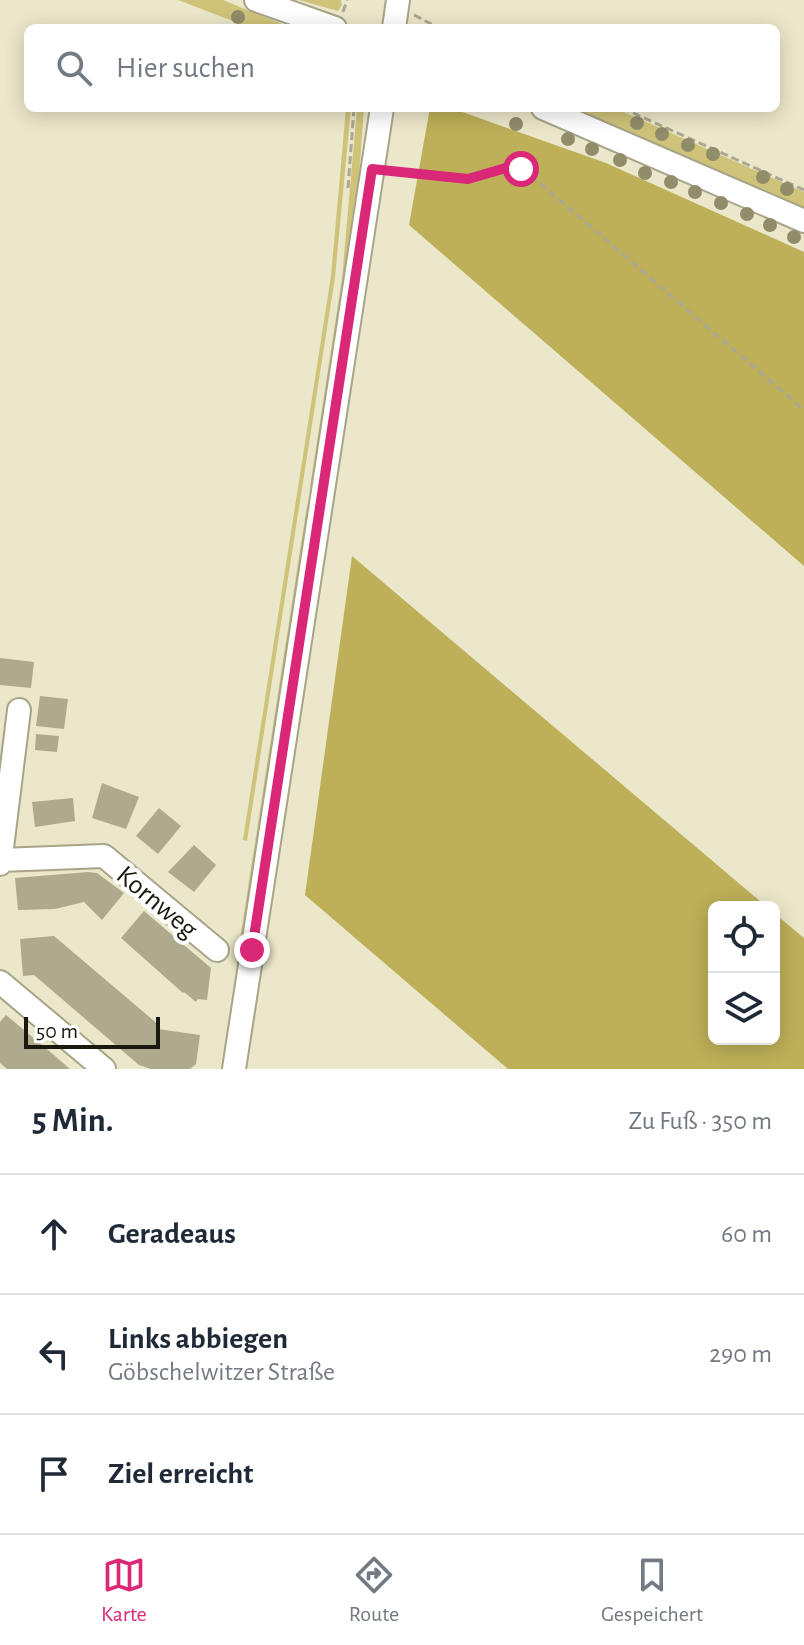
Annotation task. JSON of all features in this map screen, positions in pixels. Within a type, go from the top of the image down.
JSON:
[{"type":"street","points":[[256,0],[324,24]]},
{"type":"street","points":[[395,24],[398,0]]},
{"type":"street","points":[[234,1069],[381,112]]},
{"type":"street","points":[[552,112],[804,221]]},
{"type":"street","points":[[1,862],[19,710]]},
{"type":"street","name":"Kornweg","points":[[1,862],[104,856],[217,950]]},
{"type":"street","points":[[0,982],[104,1069]]},
{"type":"path","points":[[631,112],[804,190]]},
{"type":"path","points":[[372,169],[468,179],[509,167],[528,173],[804,410]]},
{"type":"shaded area","points":[[178,0],[223,0],[282,24],[241,24]]},
{"type":"shaded area","points":[[299,0],[341,0],[342,5],[338,11]]},
{"type":"shaded area","points":[[346,112],[351,112],[335,277],[247,841],[243,840],[331,276]]},
{"type":"shaded area","points":[[357,112],[364,112],[356,217],[316,488],[310,487],[342,278]]},
{"type":"shaded area","points":[[429,112],[462,112],[606,163],[804,252],[804,566],[409,225]]},
{"type":"shaded area","points":[[582,112],[624,112],[804,192],[804,211]]},
{"type":"shaded area","points":[[307,505],[313,506],[244,946],[239,946]]},
{"type":"shaded area","points":[[352,556],[760,901],[708,901],[708,1045],[780,1045],[780,918],[804,938],[804,1069],[508,1069],[305,895]]},
{"type":"building","points":[[0,658],[34,662],[31,688],[0,685]]},
{"type":"building","points":[[40,696],[68,699],[64,729],[36,726]]},
{"type":"building","points":[[36,734],[59,736],[57,752],[35,750]]},
{"type":"building","points":[[102,783],[139,797],[126,829],[92,818]]},
{"type":"building","points":[[73,798],[75,821],[35,827],[32,802]]},
{"type":"building","points":[[159,808],[181,826],[158,854],[136,836]]},
{"type":"building","points":[[194,845],[216,865],[194,892],[168,872]]},
{"type":"building","points":[[97,873],[124,893],[102,920],[84,902],[55,909],[18,910],[15,878]]},
{"type":"building","points":[[144,911],[211,968],[207,1000],[198,999],[196,1002],[183,993],[121,938]]},
{"type":"building","points":[[54,936],[160,1026],[158,1029],[200,1035],[196,1064],[190,1069],[151,1069],[139,1065],[34,975],[23,976],[20,939]]},
{"type":"building","points":[[6,1015],[70,1069],[7,1069],[0,1063],[0,1022]]},
{"type":"route","points":[[252,950],[372,169],[468,179],[509,167],[521,169]]}]
